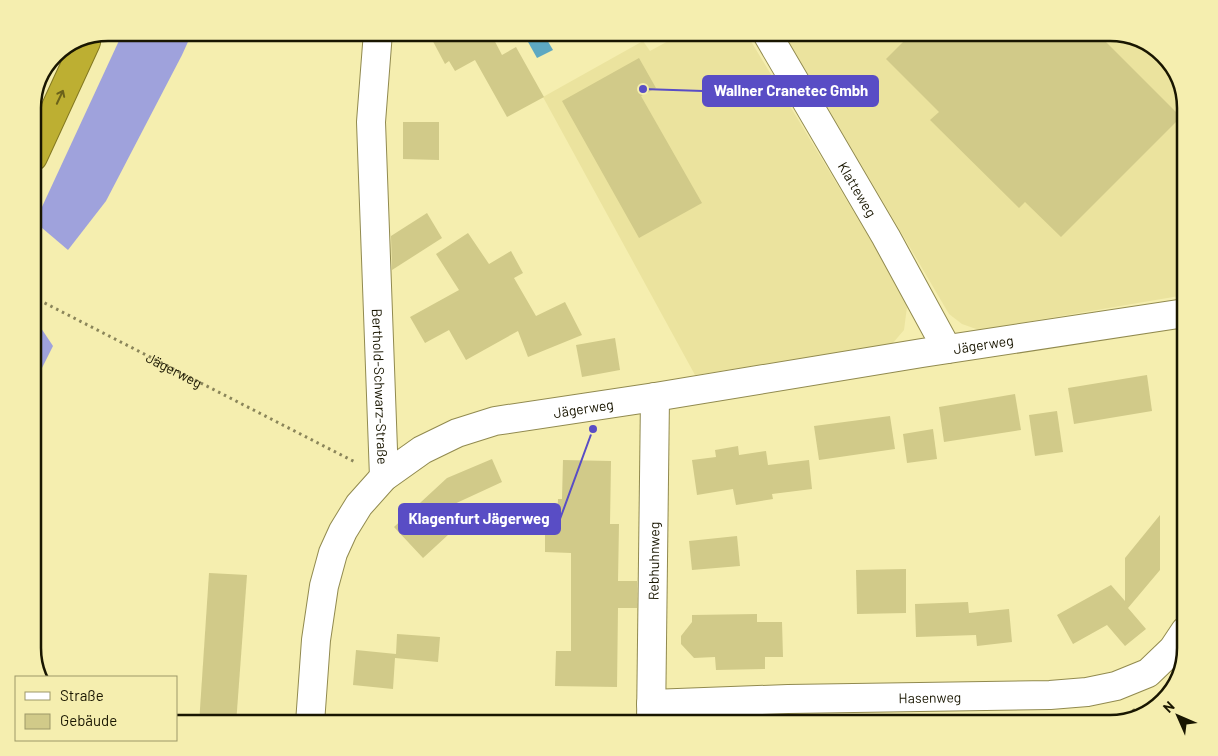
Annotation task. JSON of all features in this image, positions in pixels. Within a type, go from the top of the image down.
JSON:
[{"type":"highway","points":[[41,140],[84,46]]},
{"type":"street","name":"Berthold-Schwarz-Straße","points":[[311,715],[316,640],[324,586],[333,553],[343,531],[359,506],[384,477],[371,122],[377,41]]},
{"type":"street","name":"Klatteweg","points":[[771,41],[886,237],[947,349]]},
{"type":"street","name":"Jägerweg","points":[[384,477],[422,450],[457,433],[495,421],[1177,314]]},
{"type":"street","name":"Rebhuhnweg","points":[[651,714],[655,397]]},
{"type":"street","name":"Hasenweg","points":[[651,714],[788,699],[1050,695],[1087,692],[1116,686],[1148,673],[1177,643]]},
{"type":"path","name":"Jägerweg","points":[[41,301],[384,477]]},
{"type":"shaded area","points":[[119,41],[188,41],[106,201],[68,250],[41,227],[41,209]]},
{"type":"shaded area","points":[[527,41],[548,41],[553,50],[537,58]]},
{"type":"shaded area","points":[[643,41],[650,51],[668,41],[751,41],[891,274],[907,307],[904,330],[892,344],[695,375],[543,97]]},
{"type":"shaded area","points":[[789,41],[1109,41],[1135,46],[1150,55],[1157,61],[1170,79],[1177,104],[1177,296],[979,330],[962,324],[949,314]]},
{"type":"shaded area","points":[[41,328],[53,346],[41,370]]},
{"type":"building","points":[[433,41],[495,41],[502,55],[516,47],[544,97],[507,117],[475,60],[455,71],[449,61],[445,64]]},
{"type":"building","points":[[904,41],[1105,41],[1177,113],[1177,121],[1061,237],[1025,202],[1019,208],[930,120],[939,112],[886,59]]},
{"type":"building","points":[[639,58],[656,88],[641,96],[702,203],[639,238],[562,101]]},
{"type":"building","points":[[403,122],[439,122],[439,160],[403,159]]},
{"type":"building","points":[[427,213],[442,238],[392,270],[391,236]]},
{"type":"building","points":[[468,233],[489,264],[511,251],[523,273],[514,278],[536,316],[565,302],[582,335],[528,357],[518,331],[466,360],[449,330],[425,343],[410,317],[459,290],[436,254]]},
{"type":"building","points":[[615,338],[620,370],[582,377],[576,345]]},
{"type":"building","points":[[1147,375],[1152,411],[1074,424],[1068,388]]},
{"type":"building","points":[[1015,394],[1021,430],[944,442],[939,407]]},
{"type":"building","points":[[1057,411],[1063,452],[1035,456],[1029,415]]},
{"type":"building","points":[[890,416],[895,449],[819,460],[814,426]]},
{"type":"building","points":[[933,429],[937,459],[907,463],[903,434]]},
{"type":"building","points":[[738,446],[739,455],[766,451],[768,465],[809,460],[812,489],[772,494],[773,499],[736,505],[733,489],[697,495],[692,460],[716,457],[715,450]]},
{"type":"building","points":[[492,459],[502,482],[450,506],[455,517],[444,528],[449,534],[423,558],[394,527],[447,478]]},
{"type":"building","points":[[563,460],[611,461],[610,524],[619,524],[618,581],[637,581],[637,608],[618,608],[617,687],[555,686],[556,651],[571,651],[571,553],[545,552],[545,523],[557,523],[558,499],[562,499]]},
{"type":"building","points":[[1160,515],[1160,570],[1128,608],[1146,629],[1125,646],[1107,625],[1073,644],[1057,615],[1111,585],[1125,601],[1125,558]]},
{"type":"building","points":[[737,536],[740,566],[692,570],[689,541]]},
{"type":"building","points":[[906,569],[906,613],[857,614],[856,570]]},
{"type":"building","points":[[209,573],[247,575],[237,715],[200,715]]},
{"type":"building","points":[[968,602],[969,613],[1009,609],[1012,642],[977,646],[976,635],[916,637],[915,604]]},
{"type":"building","points":[[757,614],[757,622],[782,622],[783,657],[765,657],[765,669],[716,670],[715,657],[694,658],[681,644],[681,636],[692,622],[692,615]]},
{"type":"building","points":[[397,634],[440,637],[438,662],[395,658],[393,689],[353,685],[356,650],[396,654]]},
{"type":"place","name":"Wallner Cranetec Gmbh","points":[[643,89]]},
{"type":"place","name":"Klagenfurt Jägerweg","points":[[593,429]]}]
